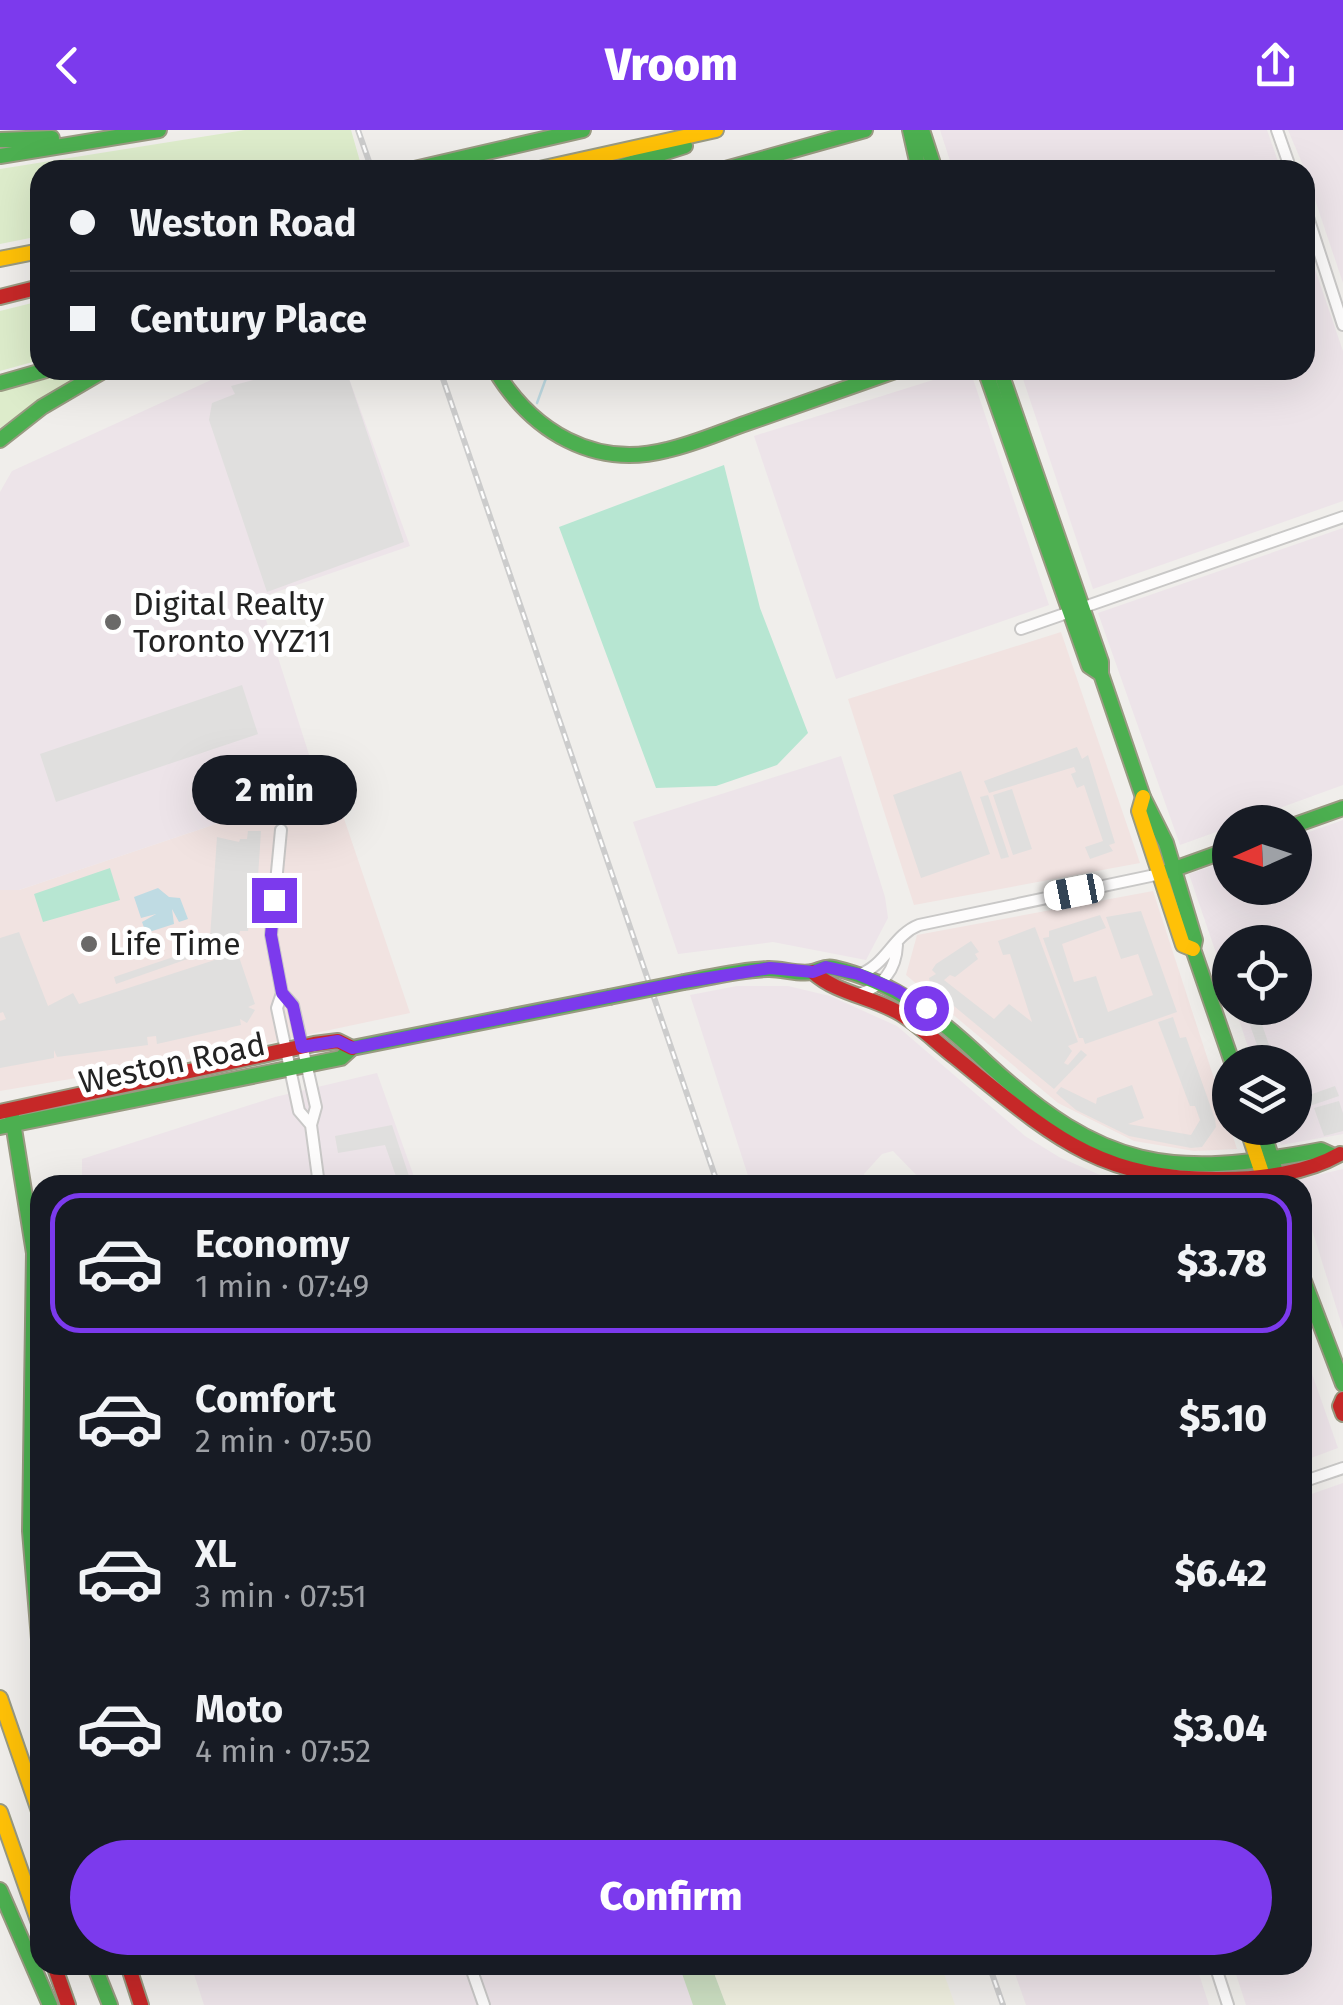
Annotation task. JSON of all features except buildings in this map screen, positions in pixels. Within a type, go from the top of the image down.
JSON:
[{"type":"main road","points":[[0,156],[159,130]]},
{"type":"main road","points":[[453,160],[583,130]]},
{"type":"main road","points":[[580,160],[716,130]]},
{"type":"main road","points":[[644,160],[726,130]]},
{"type":"main road","points":[[758,160],[865,130]]},
{"type":"main road","points":[[910,130],[918,160]]},
{"type":"main road","points":[[922,130],[932,160]]},
{"type":"main road","points":[[0,140],[112,136]]},
{"type":"main road","points":[[0,259],[30,252]]},
{"type":"main road","points":[[0,296],[30,289]]},
{"type":"main road","points":[[0,383],[30,375]]},
{"type":"main road","points":[[0,440],[42,406],[88,380]]},
{"type":"main road","points":[[500,380],[539,425],[564,440],[608,454],[632,455],[666,451],[869,380]]},
{"type":"main road","points":[[989,380],[1076,610],[1101,662],[1101,674],[1143,798],[1152,806],[1167,871],[1195,940],[1193,948],[1226,1045]]},
{"type":"main road","points":[[1003,380],[1076,610]]},
{"type":"main road","points":[[1312,819],[1343,808]]},
{"type":"main road","points":[[1167,871],[1212,855]]},
{"type":"main road","name":"Weston Road","points":[[6,1119],[340,1058],[352,1048],[684,982],[770,968],[813,972],[826,967],[858,974],[926,1008],[1050,1118],[1096,1144],[1166,1165],[1270,1174],[1323,1164],[1339,1155]]},
{"type":"main road","name":"Weston Road","points":[[813,972],[824,982],[900,1014],[1044,1130],[1092,1157],[1151,1175]]},
{"type":"main road","name":"Weston Road","points":[[6,1119],[285,1050],[338,1041],[352,1048]]},
{"type":"main road","points":[[6,1119],[30,1217]]},
{"type":"main road","points":[[1256,1145],[1270,1174]]},
{"type":"main road","points":[[1265,1145],[1270,1174]]},
{"type":"main road","points":[[1312,1302],[1343,1384]]},
{"type":"main road","points":[[1343,1399],[1343,1414]]},
{"type":"main road","points":[[0,1689],[10,1729]]},
{"type":"main road","points":[[0,1698],[30,1786]]},
{"type":"main road","points":[[0,1812],[30,1898]]},
{"type":"main road","points":[[0,1890],[30,1959]]},
{"type":"main road","points":[[37,1975],[50,2005]]},
{"type":"main road","points":[[58,1975],[68,2005]]},
{"type":"main road","points":[[98,1975],[110,2005]]},
{"type":"main road","points":[[131,1975],[140,2005]]},
{"type":"street","points":[[1277,130],[1288,160]]},
{"type":"street","points":[[1315,239],[1343,325]]},
{"type":"street","points":[[1022,629],[1343,517]]},
{"type":"street","points":[[281,830],[271,935],[282,993],[293,1006],[316,1107],[311,1124],[318,1175]]},
{"type":"street","points":[[858,974],[880,964],[910,928],[919,925],[1167,871]]},
{"type":"street","points":[[859,994],[882,984],[896,956],[897,945]]},
{"type":"street","points":[[282,993],[276,1008],[288,1067],[299,1112],[311,1124]]},
{"type":"street","points":[[1312,1479],[1343,1468]]},
{"type":"street","points":[[474,1975],[484,2005]]},
{"type":"street","points":[[1218,1975],[1228,2005]]},
{"type":"shaded area","points":[[940,130],[1267,130],[1278,160],[950,160]]},
{"type":"shaded area","points":[[1288,130],[1343,130],[1343,283],[1315,200],[1315,160],[1301,160]]},
{"type":"shaded area","points":[[1315,269],[1343,351],[1343,501],[1093,589],[1023,380],[1315,380]]},
{"type":"shaded area","points":[[211,380],[350,380],[410,546],[259,598],[320,789],[19,890],[0,890],[0,492],[12,471]]},
{"type":"shaded area","points":[[253,380],[349,380],[404,542],[267,592],[209,420],[212,403],[235,394],[231,386]]},
{"type":"shaded area","points":[[933,380],[973,380],[1049,605],[836,679],[754,436]]},
{"type":"shaded area","points":[[1343,528],[1343,785],[1288,805],[1212,805],[1212,833],[1180,845],[1098,613]]},
{"type":"shaded area","points":[[1061,632],[1140,863],[914,905],[848,699]]},
{"type":"shaded area","points":[[242,685],[258,734],[56,802],[40,754]]},
{"type":"shaded area","points":[[1077,747],[1082,759],[1088,755],[1115,843],[1109,845],[1113,851],[1090,859],[1085,847],[1103,841],[1084,785],[1077,788],[1071,774],[1076,772],[1074,767],[989,793],[984,781]]},
{"type":"shaded area","points":[[841,756],[888,918],[866,960],[773,942],[678,954],[633,822]]},
{"type":"shaded area","points":[[961,771],[990,854],[921,878],[893,795]]},
{"type":"shaded area","points":[[320,789],[336,795],[410,1013],[211,1055],[0,1091],[0,890],[19,890]]},
{"type":"shaded area","points":[[1012,789],[1032,849],[1013,855],[993,795]]},
{"type":"shaded area","points":[[988,795],[1009,857],[1001,859],[980,797]]},
{"type":"shaded area","points":[[1343,820],[1343,1134],[1312,1140],[1312,1045],[1247,1045],[1241,1025],[1312,1025],[1312,925],[1212,925],[1212,941],[1189,874],[1212,866],[1212,905],[1312,905],[1312,831]]},
{"type":"shaded area","points":[[248,831],[261,831],[255,923],[249,923],[248,931],[224,940],[210,938],[217,837],[239,842],[247,839]]},
{"type":"shaded area","points":[[1153,891],[1212,1072],[1212,1145],[1236,1145],[1237,1149],[1194,1151],[1134,1141],[1058,1103],[906,975],[917,935]]},
{"type":"shaded area","points":[[1141,911],[1177,1012],[1085,1044],[1079,1038],[1043,938],[1049,937],[1049,931],[1100,915],[1106,928],[1062,944],[1074,982],[1096,976],[1108,1012],[1153,995],[1138,954],[1121,959],[1106,917]]},
{"type":"shaded area","points":[[1035,927],[1078,1042],[1068,1046],[1072,1051],[1064,1063],[1068,1065],[1081,1050],[1087,1055],[1054,1089],[931,987],[929,978],[936,974],[932,970],[936,964],[971,941],[979,952],[975,954],[978,959],[955,977],[950,975],[944,980],[994,1019],[1009,1004],[1032,1022],[1010,954],[1003,955],[998,941]]},
{"type":"shaded area","points":[[19,932],[48,1006],[73,993],[79,1004],[230,955],[232,960],[239,957],[255,1004],[248,1007],[255,1010],[247,1023],[240,1019],[241,1025],[157,1044],[156,1036],[147,1037],[148,1045],[57,1057],[54,1050],[54,1058],[0,1068],[0,1021],[6,1019],[0,1013],[0,938]]},
{"type":"shaded area","points":[[197,949],[199,955],[116,984],[114,977]]},
{"type":"shaded area","points":[[737,986],[788,986],[830,996],[897,1026],[1025,1136],[1100,1175],[916,1175],[893,1151],[882,1154],[864,1175],[748,1175],[690,995]]},
{"type":"shaded area","points":[[1173,1017],[1180,1038],[1186,1037],[1212,1111],[1212,1133],[1202,1147],[1129,1136],[1076,1110],[1056,1093],[1061,1087],[1096,1104],[1097,1098],[1132,1085],[1144,1118],[1128,1124],[1191,1135],[1200,1120],[1195,1106],[1190,1106],[1158,1022]]},
{"type":"shaded area","points":[[1250,1025],[1262,1025],[1269,1045],[1257,1045]]},
{"type":"shaded area","points":[[377,1073],[413,1175],[82,1175],[82,1159],[275,1097]]},
{"type":"shaded area","points":[[1335,1086],[1339,1096],[1312,1105],[1312,1094]]},
{"type":"shaded area","points":[[1339,1101],[1343,1131],[1324,1136],[1314,1108]]},
{"type":"shaded area","points":[[392,1125],[409,1175],[396,1175],[385,1145],[338,1153],[335,1136]]},
{"type":"shaded area","points":[[1343,1169],[1343,1329],[1312,1230],[1312,1176]]},
{"type":"shaded area","points":[[1312,1374],[1338,1448],[1312,1457]]},
{"type":"shaded area","points":[[1343,1483],[1343,2005],[1246,2005],[1236,1975],[1312,1975],[1312,1494]]},
{"type":"shaded area","points":[[194,1975],[684,1975],[694,2005],[204,2005]]},
{"type":"shaded area","points":[[1016,1975],[1199,1975],[1209,2005],[1026,2005]]},
{"type":"green space","points":[[245,130],[351,130],[360,160],[57,160]]},
{"type":"green space","points":[[30,164],[30,238],[0,244],[0,169]]},
{"type":"green space","points":[[30,304],[30,363],[0,371],[0,311]]},
{"type":"green space","points":[[43,380],[73,380],[0,428],[0,391]]},
{"type":"green space","points":[[724,465],[760,608],[808,733],[777,765],[716,786],[656,788],[559,527]]},
{"type":"green space","points":[[110,868],[120,900],[43,922],[34,894]]},
{"type":"green space","points":[[682,1975],[715,1975],[726,2005],[693,2005]]},
{"type":"green space","points":[[715,1975],[944,1975],[955,2005],[726,2005]]},
{"type":"water","points":[[158,888],[169,897],[180,898],[188,919],[179,922],[172,909],[174,924],[146,933],[142,922],[156,914],[141,918],[134,897]]},
{"type":"waterway","points":[[537,403],[545,380]]},
{"type":"railway","points":[[358,130],[368,160]]},
{"type":"railway","points":[[443,380],[715,1175]]},
{"type":"railway","points":[[992,1975],[1003,2005]]},
{"type":"traffic: fast","points":[[0,156],[159,130]]},
{"type":"traffic: fast","points":[[453,160],[583,130]]},
{"type":"traffic: fast","points":[[758,160],[865,130]]},
{"type":"traffic: fast","points":[[910,130],[917,160]]},
{"type":"traffic: fast","points":[[922,130],[932,160]]},
{"type":"traffic: fast","points":[[0,140],[52,138]]},
{"type":"traffic: fast","points":[[641,160],[685,146]]},
{"type":"traffic: fast","points":[[0,383],[30,375]]},
{"type":"traffic: fast","points":[[0,440],[42,407],[88,380]]},
{"type":"traffic: fast","points":[[502,380],[527,411],[568,440],[590,449],[640,455],[687,445],[870,380]]},
{"type":"traffic: fast","points":[[989,380],[1089,666],[1101,674]]},
{"type":"traffic: fast","points":[[1003,380],[1101,662],[1101,674],[1143,797],[1166,843],[1195,940],[1193,949],[1226,1045]]},
{"type":"traffic: fast","points":[[1312,819],[1343,808]]},
{"type":"traffic: fast","points":[[1166,872],[1212,855]]},
{"type":"traffic: fast","points":[[684,982],[772,969],[807,973],[834,968],[857,974],[917,1005],[1028,1099],[1104,1145],[1140,1158],[1179,1163],[1221,1164],[1321,1150],[1334,1156]]},
{"type":"traffic: fast","points":[[609,997],[684,982]]},
{"type":"traffic: fast","points":[[0,1127],[341,1058],[352,1048],[609,997]]},
{"type":"traffic: fast","points":[[11,1110],[30,1228]]},
{"type":"traffic: fast","points":[[1267,1145],[1277,1175]]},
{"type":"traffic: fast","points":[[1312,1302],[1343,1384]]},
{"type":"traffic: fast","points":[[0,1890],[30,1959]]},
{"type":"traffic: fast","points":[[37,1975],[50,2005]]},
{"type":"traffic: fast","points":[[98,1975],[110,2005]]},
{"type":"traffic: slow","points":[[580,160],[716,130]]},
{"type":"traffic: slow","points":[[0,259],[30,253]]},
{"type":"traffic: slow","points":[[1143,797],[1139,811],[1183,945],[1193,949]]},
{"type":"traffic: slow","points":[[1253,1145],[1261,1170]]},
{"type":"traffic: slow","points":[[0,1698],[30,1785]]},
{"type":"traffic: slow","points":[[0,1812],[30,1898]]},
{"type":"traffic: jam","points":[[0,297],[30,290]]},
{"type":"traffic: jam","points":[[813,972],[833,985],[901,1014],[1018,1108],[1076,1147],[1107,1161],[1166,1175]]},
{"type":"traffic: jam","points":[[0,1112],[314,1044],[338,1041],[352,1048]]},
{"type":"traffic: jam","points":[[1273,1175],[1340,1154]]},
{"type":"traffic: jam","points":[[1343,1399],[1343,1414]]},
{"type":"traffic: jam","points":[[58,1975],[68,2005]]},
{"type":"traffic: jam","points":[[131,1975],[141,2005]]},
{"type":"place","name":"Digital Realty Toronto YYZ11","points":[[113,622]]},
{"type":"place","name":"Life Time","points":[[89,944]]},
{"type":"route","points":[[274,900],[271,935],[282,993],[293,1006],[302,1047],[338,1041],[352,1048],[770,968],[813,972],[826,967],[858,974],[926,1008]]}]
